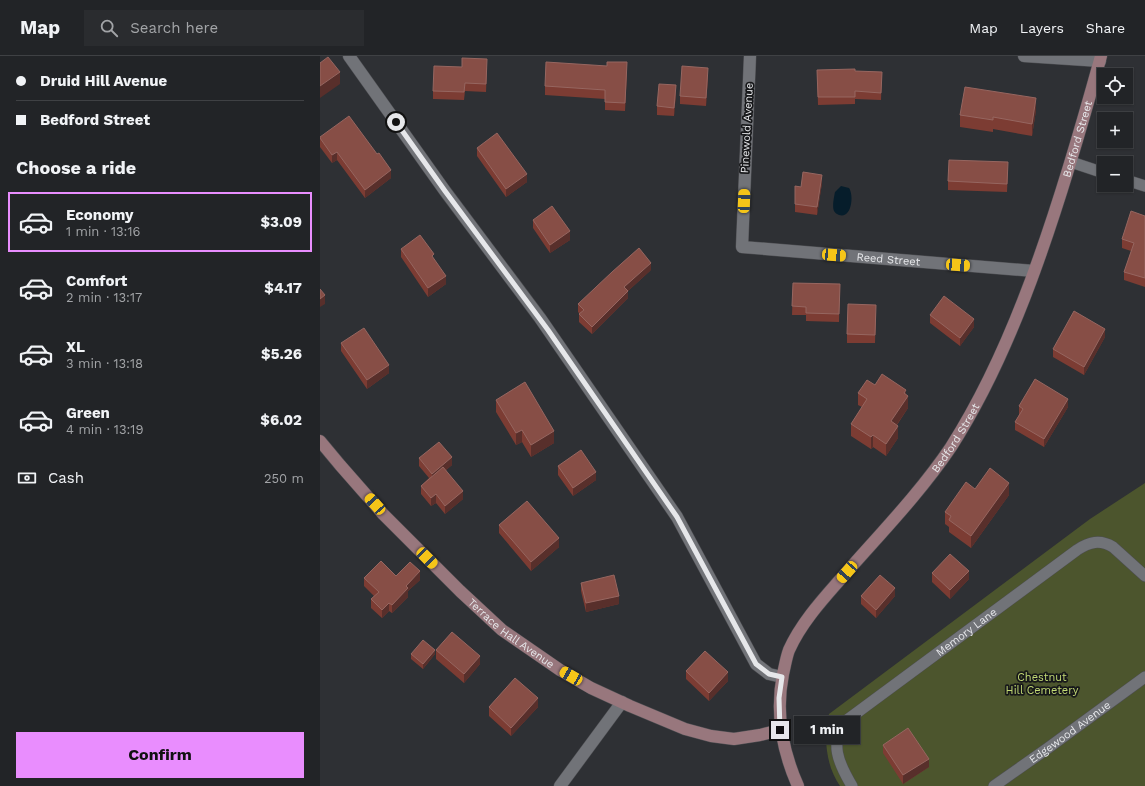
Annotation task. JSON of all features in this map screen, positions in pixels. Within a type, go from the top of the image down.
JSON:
[{"type":"main road","name":"Bedford Street","points":[[798,786],[790,766],[780,730],[779,698],[782,677],[789,650],[803,625],[827,595],[921,488],[949,449],[976,406],[1008,339],[1059,203],[1100,58]]},
{"type":"main road","name":"Terrace Hall Avenue","points":[[320,441],[384,514],[460,591],[502,630],[560,670],[591,688],[685,729],[718,738],[734,739],[780,730]]},
{"type":"street","points":[[349,56],[445,191],[540,318],[677,517],[756,664],[769,674],[782,677]]},
{"type":"street","name":"Pinewold Avenue","points":[[742,248],[750,56]]},
{"type":"street","points":[[1024,56],[1100,58]]},
{"type":"street","name":"Reed Street","points":[[742,248],[1034,271]]},
{"type":"street","points":[[560,786],[622,702]]},
{"type":"lane","points":[[1071,162],[1097,171]]},
{"type":"lane","points":[[1133,182],[1145,186]]},
{"type":"lane","name":"Memory Lane","points":[[852,786],[839,760],[836,743],[838,731],[847,720],[1077,550],[1086,544],[1095,542],[1109,545],[1145,576]]},
{"type":"lane","name":"Edgewood Avenue","points":[[994,786],[1145,677]]},
{"type":"green space","name":"Chestnut Hill Cemetery","points":[[1145,483],[1145,786],[840,786],[832,770],[827,751],[826,732],[829,714],[1090,519]]},
{"type":"water","points":[[841,186],[849,188],[851,191],[851,206],[847,213],[839,215],[834,211],[833,202],[835,192]]},
{"type":"building","points":[[328,57],[340,72],[320,86],[320,63]]},
{"type":"building","points":[[462,58],[487,59],[486,84],[465,83],[464,92],[433,91],[434,66],[462,67]]},
{"type":"building","points":[[546,62],[607,66],[607,62],[627,62],[625,103],[605,102],[605,90],[545,86]]},
{"type":"building","points":[[682,66],[708,68],[706,98],[680,96]]},
{"type":"building","points":[[855,69],[855,71],[882,72],[881,93],[855,91],[855,97],[818,97],[817,70]]},
{"type":"building","points":[[659,84],[676,85],[674,108],[657,106]]},
{"type":"building","points":[[965,87],[1036,98],[1032,124],[993,117],[993,120],[960,115]]},
{"type":"building","points":[[349,116],[377,154],[379,153],[391,170],[365,190],[337,152],[332,155],[320,138]]},
{"type":"building","points":[[497,133],[527,174],[506,189],[477,148]]},
{"type":"building","points":[[949,160],[1008,162],[1007,184],[948,181]]},
{"type":"building","points":[[803,172],[822,175],[817,207],[795,204],[795,186],[801,187]]},
{"type":"building","points":[[552,206],[570,231],[550,245],[533,220]]},
{"type":"building","points":[[1131,211],[1145,216],[1145,278],[1124,272],[1134,243],[1122,239]]},
{"type":"building","points":[[420,235],[434,254],[432,256],[446,276],[428,288],[401,249]]},
{"type":"building","points":[[639,248],[651,263],[624,287],[628,291],[592,327],[579,314],[584,310],[578,304]]},
{"type":"building","points":[[793,283],[840,284],[839,314],[806,313],[806,307],[792,306]]},
{"type":"building","points":[[320,289],[325,295],[320,299]]},
{"type":"building","points":[[944,296],[974,319],[960,338],[930,315]]},
{"type":"building","points":[[848,304],[876,305],[875,335],[847,334]]},
{"type":"building","points":[[1074,311],[1105,329],[1084,367],[1053,349]]},
{"type":"building","points":[[364,328],[389,365],[367,380],[341,343]]},
{"type":"building","points":[[882,374],[906,390],[904,393],[908,396],[891,421],[898,426],[886,444],[873,435],[871,437],[851,424],[867,399],[858,393],[867,380],[875,385]]},
{"type":"building","points":[[1035,379],[1068,399],[1044,439],[1015,422],[1023,409],[1019,406]]},
{"type":"building","points":[[525,382],[554,431],[531,445],[522,430],[516,433],[496,400]]},
{"type":"building","points":[[439,442],[452,457],[432,474],[419,458]]},
{"type":"building","points":[[581,450],[596,472],[573,488],[558,466]]},
{"type":"building","points":[[443,467],[463,491],[445,506],[436,494],[431,498],[421,486]]},
{"type":"building","points":[[990,468],[1009,483],[971,536],[949,520],[951,516],[945,512],[966,482],[975,489]]},
{"type":"building","points":[[527,501],[559,538],[531,562],[499,525]]},
{"type":"building","points":[[950,554],[969,571],[950,590],[932,573]]},
{"type":"building","points":[[381,561],[396,576],[410,562],[420,571],[406,586],[408,588],[392,605],[389,603],[382,610],[371,599],[379,592],[364,578]]},
{"type":"building","points":[[614,575],[619,596],[586,603],[581,583]]},
{"type":"building","points":[[880,575],[895,588],[876,610],[861,596]]},
{"type":"building","points":[[452,632],[480,656],[464,674],[436,650]]},
{"type":"building","points":[[423,640],[435,650],[423,664],[411,654]]},
{"type":"building","points":[[705,651],[728,672],[709,693],[686,671]]},
{"type":"building","points":[[515,678],[538,698],[511,728],[489,707]]},
{"type":"building","points":[[908,728],[929,759],[903,775],[883,745]]},
{"type":"route","points":[[396,122],[487,249],[532,307],[597,399],[677,517],[715,585],[753,660],[760,668],[769,674],[782,677],[779,698],[780,730]]}]
